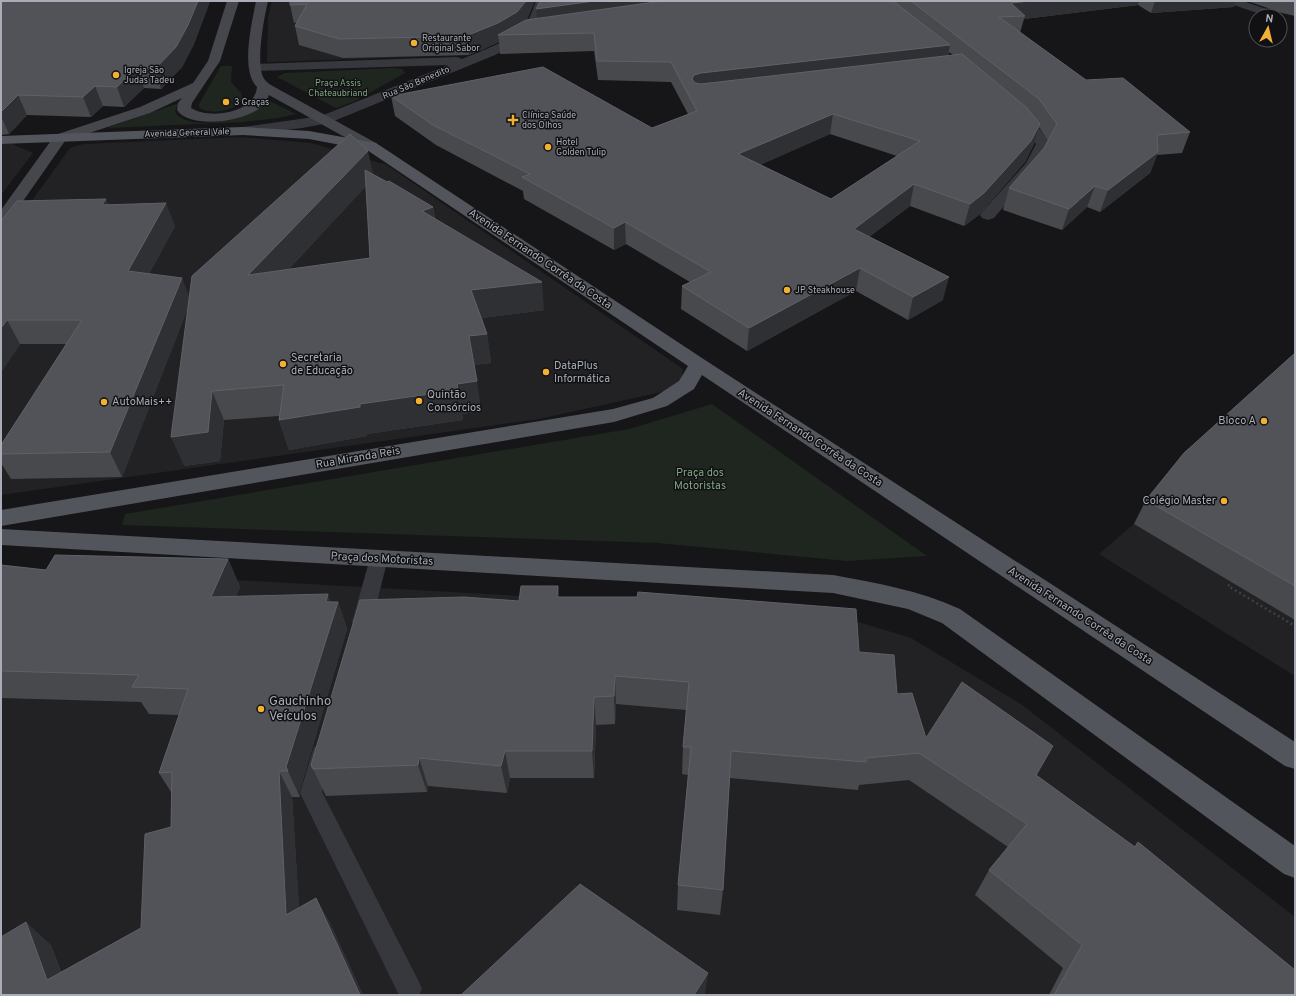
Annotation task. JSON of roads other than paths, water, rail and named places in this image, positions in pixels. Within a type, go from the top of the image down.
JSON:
[{"type":"main road","points":[[233,1],[214,61],[198,86],[184,103],[184,110],[194,116],[210,117],[235,114],[254,106],[263,96],[264,86],[257,78],[255,67],[258,17],[262,1]]},
{"type":"main road","points":[[1,221],[60,138],[145,110],[198,86]]},
{"type":"main road","name":"Avenida Fernando Corrêa da Costa","points":[[264,86],[371,146],[698,364],[1295,757]]},
{"type":"main road","name":"Avenida General Vale","points":[[1,140],[243,131],[309,135],[371,146]]},
{"type":"main road","name":"Rua Miranda Reis","points":[[1,518],[614,415],[660,402],[687,385],[698,364]]},
{"type":"main road","name":"Praça dos Motoristas","points":[[1,537],[833,584],[889,595],[924,605],[951,616],[1295,864]]},
{"type":"street","name":"Rua São Benedito","points":[[243,131],[290,126],[324,120],[491,52],[524,34],[533,23],[542,1]]},
{"type":"street","points":[[1232,1],[1254,8]]},
{"type":"street","points":[[524,34],[539,31]]},
{"type":"street","points":[[255,67],[470,60]]},
{"type":"street","points":[[988,215],[1032,165],[1043,144],[1027,123],[1009,108]]},
{"type":"lane","points":[[356,641],[379,558]]},
{"type":"lane","points":[[329,732],[311,793],[409,989]]},
{"type":"place","name":"Restaurante Original Sabor","points":[[414,43]]},
{"type":"place","name":"Igreja São Judas Tadeu","points":[[116,75]]},
{"type":"place","name":"3 Graças","points":[[226,102]]},
{"type":"place","name":"Clínica Saúde dos Olhos","points":[[513,120]]},
{"type":"place","name":"Hotel Golden Tulip","points":[[548,147]]},
{"type":"place","name":"JP Steakhouse","points":[[787,290]]},
{"type":"place","name":"Secretaria de Educação","points":[[283,364]]},
{"type":"place","name":"DataPlus Informática","points":[[546,372]]},
{"type":"place","name":"Quintão Consórcios","points":[[419,401]]},
{"type":"place","name":"AutoMais++","points":[[104,402]]},
{"type":"place","name":"Bloco A","points":[[1264,421]]},
{"type":"place","name":"Colégio Master","points":[[1224,501]]},
{"type":"place","name":"Gauchinho Veículos","points":[[261,709]]},
{"type":"park label","name":"Praça Assis Chateaubriand","points":[[338,88]]}]
